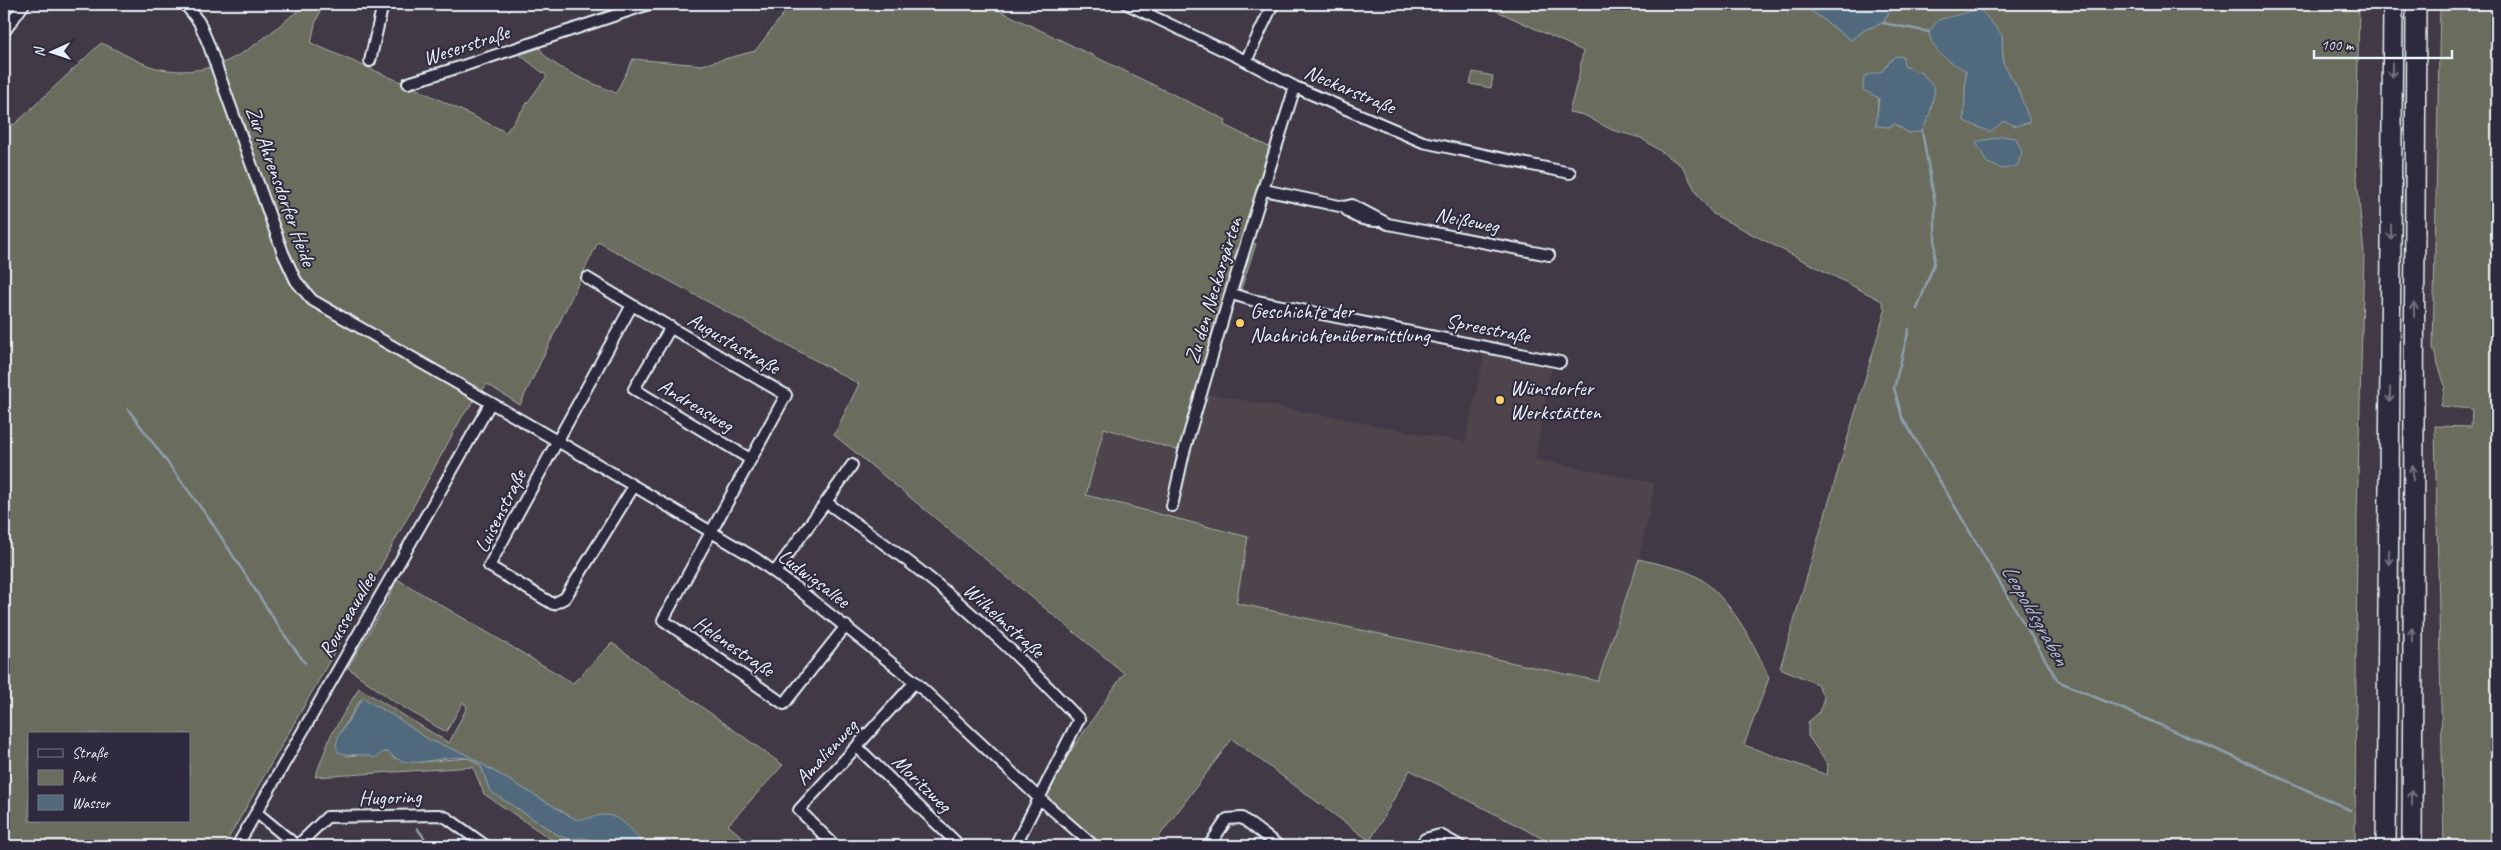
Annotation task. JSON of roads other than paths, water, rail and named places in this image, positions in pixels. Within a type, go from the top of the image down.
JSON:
[{"type":"highway","points":[[2386,846],[2393,4]]},
{"type":"highway","points":[[2412,846],[2416,4]]},
{"type":"street","points":[[4,32],[24,4]]},
{"type":"street","name":"Zur Ahrensdorfer Heide","points":[[185,4],[199,22],[208,43],[283,253],[296,281],[312,300],[334,314],[490,404]]},
{"type":"street","points":[[370,61],[383,4]]},
{"type":"street","name":"Weserstraße","points":[[408,83],[649,4]]},
{"type":"street","name":"Neckarstraße","points":[[1127,4],[1246,60],[1295,87],[1423,142],[1570,173]]},
{"type":"street","points":[[1246,60],[1273,4]]},
{"type":"street","name":"Zu den Neckargärten","points":[[1172,506],[1184,452],[1226,308],[1232,294],[1295,87]]},
{"type":"street","name":"Neißeweg","points":[[1264,190],[1344,207],[1352,205],[1372,214],[1379,220],[1549,255]]},
{"type":"street","name":"Augustastraße","points":[[587,278],[786,395],[711,532]]},
{"type":"street","name":"Spreestraße","points":[[1232,294],[1262,302],[1560,362]]},
{"type":"street","points":[[558,441],[632,305]]},
{"type":"street","name":"Andreasweg","points":[[671,327],[634,389],[750,459]]},
{"type":"street","name":"Ludwigsallee","points":[[490,404],[558,441],[775,572],[915,682],[1039,798],[1094,846]]},
{"type":"street","name":"Rousseauallee","points":[[237,846],[490,404]]},
{"type":"street","name":"Luisenstraße","points":[[558,441],[489,566],[553,604],[564,598],[634,486]]},
{"type":"street","points":[[775,572],[852,465]]},
{"type":"street","name":"Wilhelmstraße","points":[[826,502],[919,570],[973,616],[1022,660],[1079,719],[1039,798]]},
{"type":"street","name":"Helenestraße","points":[[711,532],[662,620],[784,704],[846,626]]},
{"type":"street","name":"Amalienweg","points":[[835,846],[799,810],[915,682]]},
{"type":"street","name":"Moritzweg","points":[[857,747],[960,846]]},
{"type":"street","points":[[1015,846],[1039,798]]},
{"type":"street","name":"Hugoring","points":[[257,812],[297,846],[328,817],[430,814],[447,818],[486,846]]},
{"type":"street","points":[[1209,846],[1228,819],[1242,818],[1279,846]]},
{"type":"street","points":[[1420,846],[1425,840],[1440,835],[1460,846]]},
{"type":"water","points":[[1802,4],[1894,4],[1883,23],[1866,29],[1851,40]]},
{"type":"water","points":[[1980,9],[2002,35],[2003,63],[2017,87],[2030,122],[2016,126],[2004,121],[1990,132],[1964,121],[1966,71],[1937,51],[1929,32],[1938,20]]},
{"type":"water","points":[[1903,56],[1904,66],[1923,74],[1935,89],[1930,114],[1922,131],[1909,133],[1895,124],[1889,127],[1876,126],[1879,98],[1863,90],[1864,76],[1881,72],[1894,57]]},
{"type":"water","points":[[2001,136],[2016,138],[2022,152],[2017,166],[2003,169],[1987,163],[1976,142]]},
{"type":"water","points":[[363,698],[399,719],[429,740],[465,754],[575,819],[603,815],[615,817],[632,830],[642,846],[604,846],[585,838],[568,839],[558,835],[490,791],[481,766],[468,758],[458,757],[405,762],[388,752],[383,752],[375,758],[338,752],[336,745],[339,735]]},
{"type":"waterway","points":[[1883,23],[1929,32]]},
{"type":"waterway","name":"Leopoldsgraben","points":[[1917,309],[1934,264],[1935,250],[1935,203],[1922,131]]},
{"type":"waterway","name":"Leopoldsgraben","points":[[1909,329],[1894,388],[1902,417],[2058,681],[2248,763],[2350,810]]},
{"type":"waterway","points":[[128,409],[210,520],[283,633],[305,663]]},
{"type":"waterway","points":[[417,828],[430,846]]},
{"type":"place","name":"Geschichte der Nachrichtenübermittlung","points":[[1240,323]]},
{"type":"place","name":"Wünsdorfer Werkstätten","points":[[1500,400]]}]
